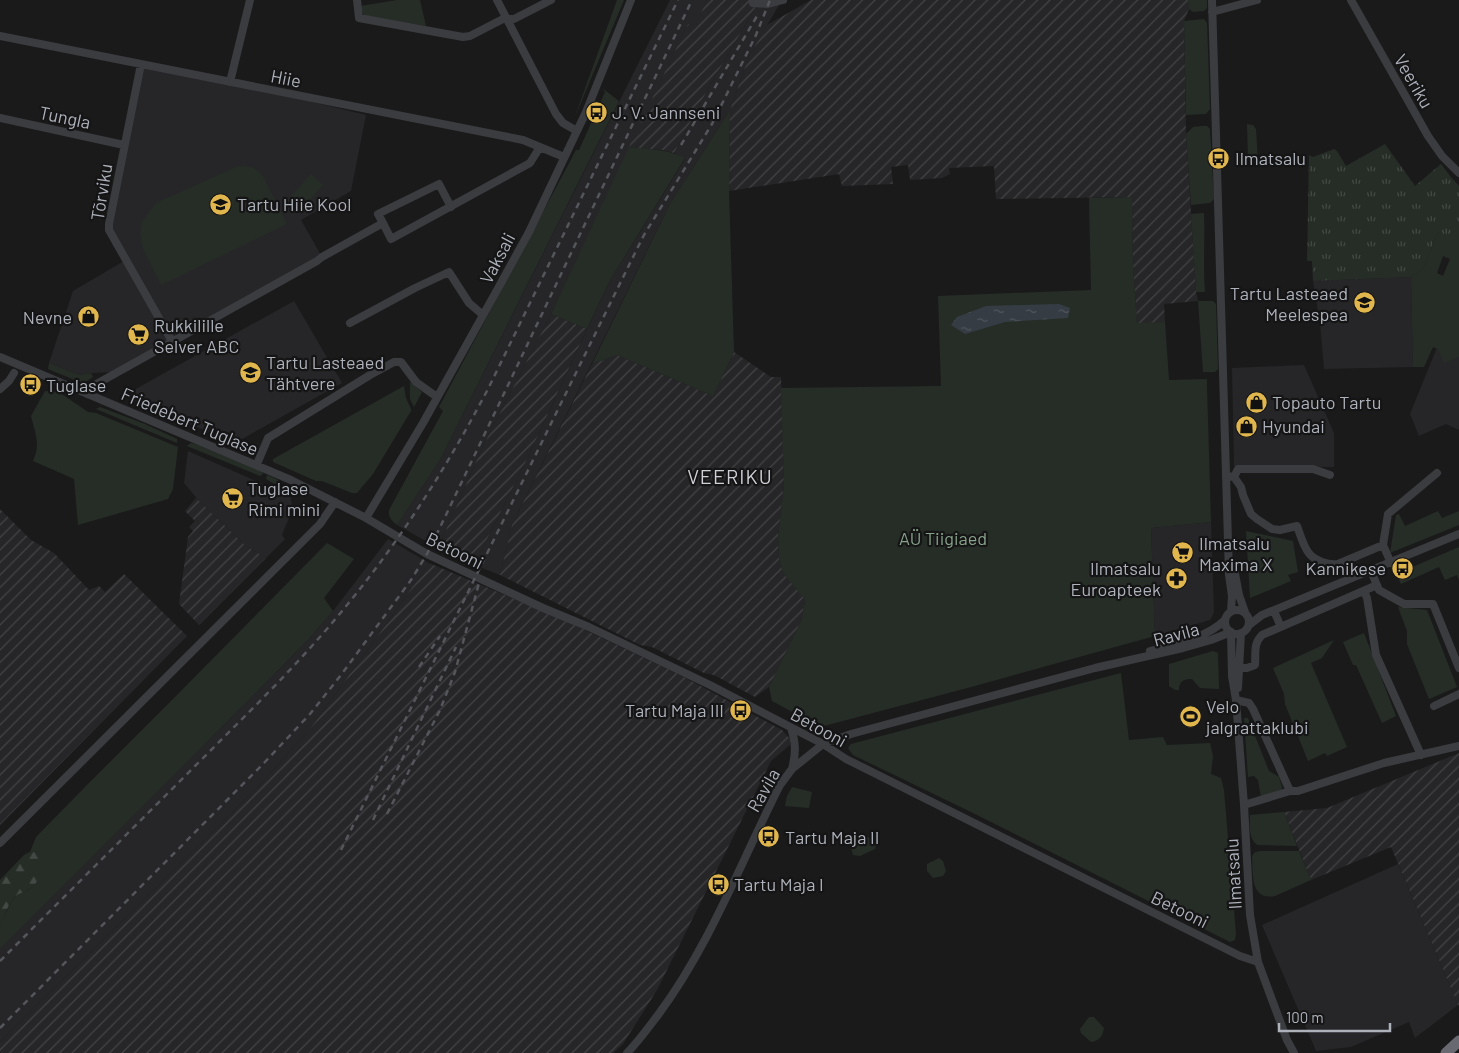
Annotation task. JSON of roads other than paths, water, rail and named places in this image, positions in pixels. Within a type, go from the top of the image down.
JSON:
[{"type":"highway","points":[[1446,1053],[1457,1047]]},
{"type":"street","points":[[230,82],[250,0]]},
{"type":"street","points":[[357,0],[358,18],[456,36],[470,36],[503,19],[514,20],[550,0]]},
{"type":"street","points":[[497,0],[558,119],[577,131]]},
{"type":"street","name":"Vaksali","points":[[366,518],[437,397],[529,232],[577,131],[631,0]]},
{"type":"street","points":[[752,3],[768,4],[783,0]]},
{"type":"street","points":[[1212,0],[1230,476],[1229,575],[1231,611]]},
{"type":"street","points":[[1212,12],[1257,0]]},
{"type":"street","name":"Veeriku","points":[[1350,0],[1428,136],[1442,156],[1459,173]]},
{"type":"street","name":"Hiie","points":[[0,36],[523,140],[564,157]]},
{"type":"street","name":"Tõrviku","points":[[140,64],[109,224],[110,230],[172,342]]},
{"type":"street","name":"Tungla","points":[[0,118],[124,145]]},
{"type":"street","points":[[450,207],[439,184],[378,214],[391,239],[450,207],[530,163],[540,147]]},
{"type":"street","points":[[87,394],[91,388],[383,223]]},
{"type":"street","points":[[350,323],[449,272],[468,303],[483,315]]},
{"type":"street","name":"Friedebert Tuglase","points":[[0,357],[256,464],[366,518]]},
{"type":"street","points":[[256,464],[268,438],[394,362],[401,362],[416,382],[437,397]]},
{"type":"street","points":[[0,389],[9,381],[14,373]]},
{"type":"street","points":[[1230,476],[1238,469],[1313,469],[1330,475]]},
{"type":"street","points":[[1391,563],[1383,545],[1388,514],[1437,473]]},
{"type":"street","points":[[1230,476],[1241,487],[1251,514],[1272,529],[1280,530],[1297,526],[1308,553],[1325,563],[1331,565],[1338,564],[1383,545]]},
{"type":"street","points":[[0,843],[320,524],[335,502]]},
{"type":"street","name":"Betooni","points":[[366,518],[427,554],[543,608],[589,626],[723,691],[823,744],[846,760],[1240,956],[1258,962]]},
{"type":"street","points":[[1262,615],[1246,613],[1238,609],[1231,611],[1226,616],[1226,627],[1231,632],[1241,633],[1262,615],[1459,534]]},
{"type":"street","points":[[1229,548],[1239,595],[1249,625]]},
{"type":"street","points":[[1371,571],[1379,590],[1404,604],[1433,604],[1459,668]]},
{"type":"street","points":[[1347,581],[1353,595]]},
{"type":"street","points":[[1238,668],[1247,668],[1255,665],[1254,650],[1262,636],[1377,585]]},
{"type":"street","points":[[1364,591],[1367,598],[1376,655],[1420,755]]},
{"type":"street","points":[[1274,611],[1281,627]]},
{"type":"street","name":"Ravila","points":[[627,1053],[654,1021],[688,972],[780,785],[792,769],[823,744],[1127,660],[1205,634],[1215,629],[1225,620]]},
{"type":"street","name":"Ravila","points":[[1127,660],[1183,648],[1231,632]]},
{"type":"street","name":"Ilmatsalu","points":[[1231,632],[1232,676],[1236,700],[1244,805],[1250,915],[1258,962],[1290,1053]]},
{"type":"street","name":"Ilmatsalu","points":[[1236,700],[1241,633]]},
{"type":"street","points":[[1434,706],[1459,694]]},
{"type":"street","points":[[1236,700],[1249,703],[1254,709],[1290,791]]},
{"type":"street","points":[[791,728],[796,745],[792,769]]},
{"type":"street","points":[[1244,805],[1290,791],[1298,791],[1384,763],[1459,746]]},
{"type":"street","name":"Ilmatsalu","points":[[1287,1040],[1294,1053]]},
{"type":"water","points":[[1059,304],[1070,308],[1068,318],[1005,322],[965,334],[951,325],[957,317],[986,306]]},
{"type":"railway","points":[[0,961],[292,668],[347,605],[387,554],[440,473],[488,389],[678,0]]},
{"type":"railway","points":[[0,1028],[264,763],[310,714],[411,580],[427,554],[445,517],[692,0]]},
{"type":"railway","points":[[341,850],[644,235],[712,124],[756,35],[770,0]]},
{"type":"railway","points":[[681,145],[757,16]]},
{"type":"railway","points":[[387,814],[440,710],[455,672],[479,583]]},
{"type":"railway","points":[[419,667],[440,636]]},
{"type":"railway","points":[[373,820],[456,647]]},
{"type":"place","name":"J. V. Jannseni","points":[[596,112]]},
{"type":"place","name":"Ilmatsalu","points":[[1219,158]]},
{"type":"place","name":"Tartu Hiie Kool","points":[[221,204]]},
{"type":"place","name":"Tartu Lasteaed Meelespea","points":[[1364,303]]},
{"type":"place","name":"Nevne","points":[[88,317]]},
{"type":"place","name":"Rukkilille Selver ABC","points":[[138,335]]},
{"type":"place","name":"Tartu Lasteaed Tähtvere","points":[[250,372]]},
{"type":"place","name":"Tuglase","points":[[30,385]]},
{"type":"place","name":"Topauto Tartu","points":[[1256,402]]},
{"type":"place","name":"Hyundai","points":[[1246,426]]},
{"type":"place","name":"Tuglase Rimi mini","points":[[232,498]]},
{"type":"place","name":"Ilmatsalu Maxima X","points":[[1183,553]]},
{"type":"place","name":"Kannikese","points":[[1402,568]]},
{"type":"place","name":"Ilmatsalu Euroapteek","points":[[1177,578]]},
{"type":"place","name":"Tartu Maja III","points":[[740,710]]},
{"type":"place","name":"Velo jalgrattaklubi","points":[[1190,716]]},
{"type":"place","name":"Tartu Maja II","points":[[769,837]]},
{"type":"place","name":"Tartu Maja I","points":[[718,884]]},
{"type":"district","name":"VEERIKU","points":[[730,476]]},
{"type":"park label","name":"AÜ Tiigiaed","points":[[943,538]]}]
